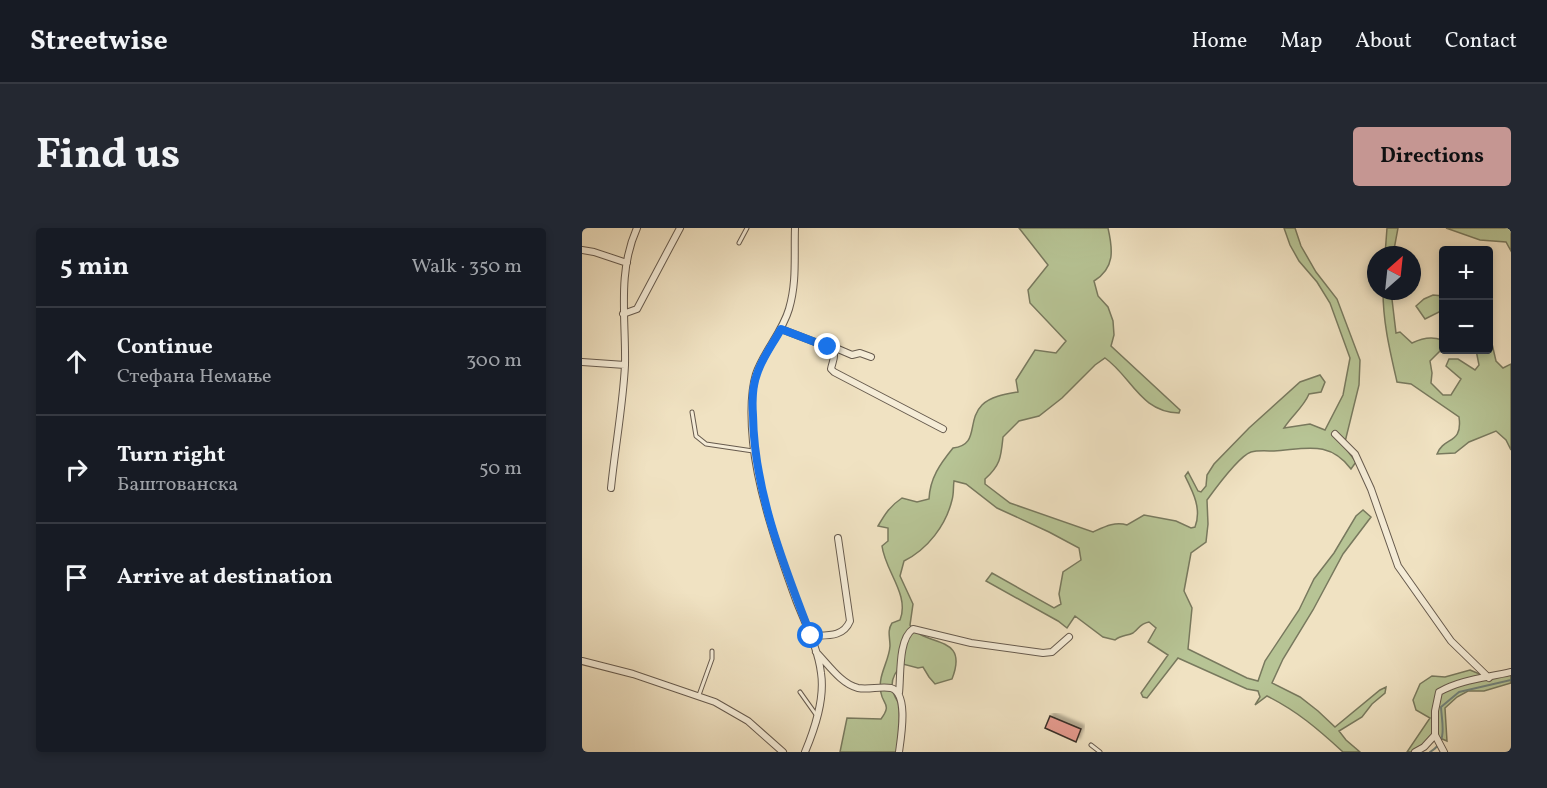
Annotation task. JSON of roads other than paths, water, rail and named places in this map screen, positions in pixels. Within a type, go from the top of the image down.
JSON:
[{"type":"street","points":[[610,488],[625,365],[623,291],[627,263],[637,228]]},
{"type":"street","points":[[623,314],[637,309],[680,228]]},
{"type":"street","points":[[794,228],[795,282],[789,309],[757,373],[753,387],[755,451],[773,529],[822,673],[818,717],[805,752]]},
{"type":"street","points":[[582,250],[627,263]]},
{"type":"street","points":[[781,329],[831,350],[838,349],[852,355],[860,353],[871,357]]},
{"type":"street","points":[[831,350],[835,356],[831,369],[834,372],[943,429]]},
{"type":"street","points":[[582,362],[625,365]]},
{"type":"street","points":[[1335,434],[1355,454],[1371,489],[1398,566],[1451,641],[1489,678]]},
{"type":"street","points":[[811,636],[835,635],[847,628],[850,621],[838,538]]},
{"type":"street","points":[[899,752],[903,703],[899,693],[903,644],[907,633],[913,629],[971,643],[1043,653],[1052,652],[1069,637]]},
{"type":"street","points":[[816,651],[850,684],[859,688],[892,688],[899,693]]},
{"type":"street","points":[[582,661],[623,671],[715,702],[748,721],[783,752]]},
{"type":"street","points":[[1444,752],[1435,735],[1435,711],[1439,692],[1455,683],[1511,672]]},
{"type":"street","points":[[1415,752],[1424,747],[1435,735]]},
{"type":"lane","points":[[739,243],[747,228]]},
{"type":"lane","points":[[692,412],[696,436],[706,444],[755,451]]},
{"type":"lane","points":[[699,695],[712,659],[712,651]]},
{"type":"lane","points":[[800,692],[818,717]]},
{"type":"lane","points":[[1091,745],[1100,752]]},
{"type":"waterway","points":[[1430,752],[1436,748],[1442,738],[1441,707],[1459,692],[1511,680]]}]
